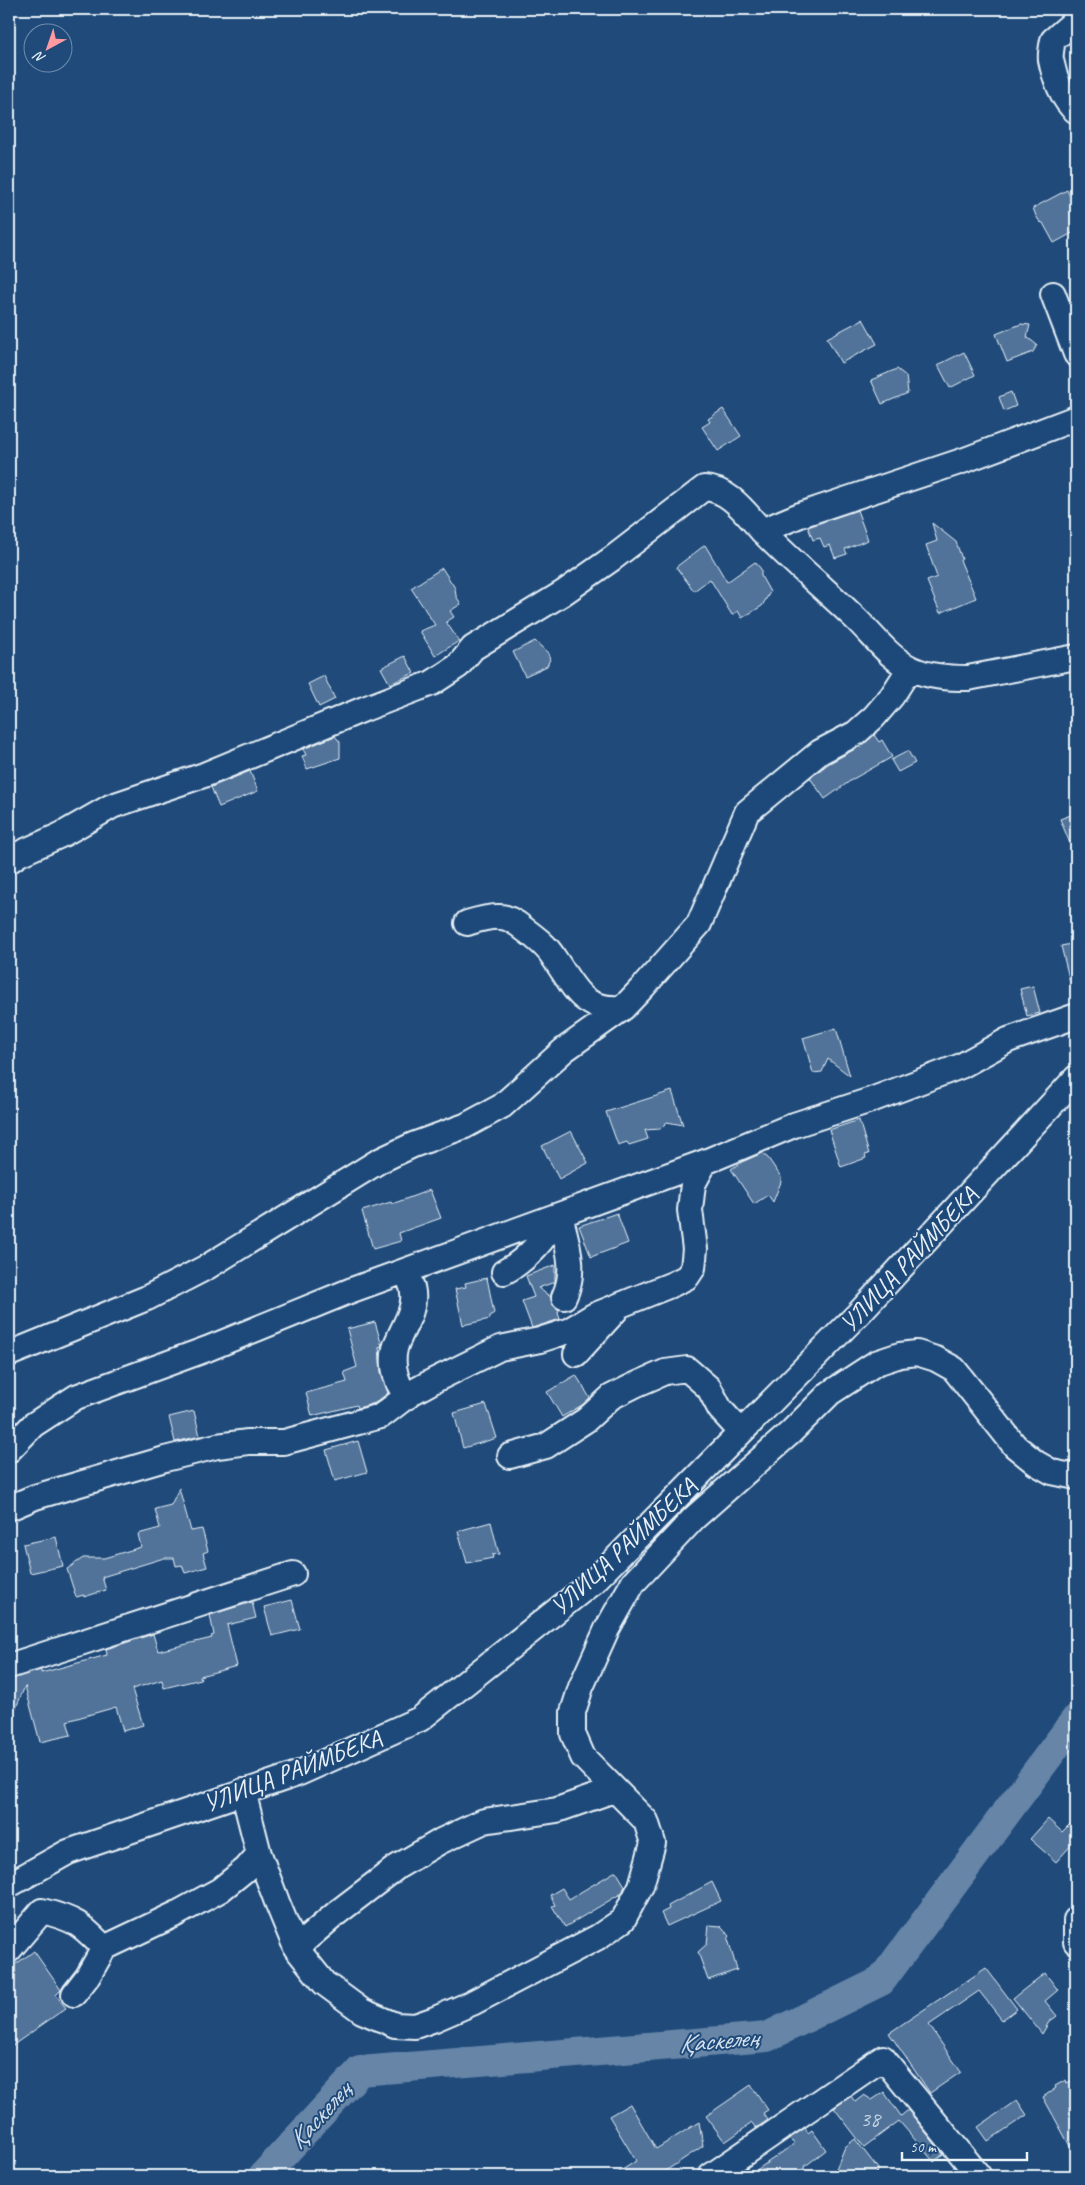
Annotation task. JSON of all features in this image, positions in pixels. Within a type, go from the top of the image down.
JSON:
[{"type":"street","points":[[1076,20],[1053,40],[1051,59],[1060,87],[1072,108],[1076,111]]},
{"type":"street","points":[[1053,294],[1076,354]]},
{"type":"street","points":[[762,531],[800,515],[965,460],[1076,418]]},
{"type":"street","points":[[9,861],[63,834],[112,806],[204,775],[432,683],[458,666],[474,648],[563,593],[613,558],[704,488],[715,488],[731,498],[787,556],[843,606],[892,655],[910,668],[950,678],[968,678],[1076,657]]},
{"type":"street","points":[[9,1354],[147,1298],[207,1267],[379,1161],[413,1145],[465,1126],[502,1106],[564,1050],[623,1008],[699,924],[747,812],[820,752],[856,733],[874,717],[892,696],[910,668]]},
{"type":"street","points":[[466,923],[502,917],[520,926],[554,956],[573,988],[586,1000],[595,1006],[608,1009],[623,1008]]},
{"type":"street","points":[[9,1450],[33,1425],[76,1397],[207,1349],[295,1312],[488,1239],[705,1162],[794,1125],[871,1100],[960,1066],[1008,1040],[1076,1016]]},
{"type":"street","name":"УЛИЦА РАЙМБЕКА","points":[[9,1885],[68,1852],[297,1774],[420,1718],[594,1581],[860,1312],[1076,1078]]},
{"type":"street","points":[[381,1416],[433,1381],[500,1348],[540,1340],[568,1331],[593,1316],[687,1277],[693,1268],[695,1249],[690,1210],[693,1184],[705,1162]]},
{"type":"street","points":[[504,1272],[517,1266],[527,1256],[560,1215]]},
{"type":"street","points":[[560,1215],[572,1270],[564,1297]]},
{"type":"street","points":[[406,1271],[414,1293],[412,1308],[397,1340],[394,1356],[398,1386],[407,1397]]},
{"type":"street","points":[[576,1354],[621,1305]]},
{"type":"street","points":[[243,1791],[259,1854],[296,1948],[324,1983],[362,2011],[395,2024],[415,2026],[472,2003],[598,1937],[623,1920],[641,1886],[653,1843],[646,1821],[583,1757],[573,1734],[573,1712],[581,1687],[623,1598],[633,1584],[694,1518],[790,1433],[830,1394],[876,1363],[900,1355],[917,1353],[936,1359],[954,1369],[1016,1446],[1052,1472],[1076,1477]]},
{"type":"street","points":[[9,1508],[35,1497],[217,1446],[248,1442],[284,1442],[381,1416],[405,1412],[429,1402],[458,1379],[473,1362]]},
{"type":"street","points":[[510,1456],[546,1446],[586,1420],[612,1397],[665,1372],[687,1369],[710,1388],[720,1409],[741,1432]]},
{"type":"street","points":[[9,1666],[293,1574]]},
{"type":"street","points":[[296,1948],[338,1912],[398,1867],[441,1841],[484,1821],[557,1810],[614,1790]]},
{"type":"street","points":[[74,1994],[88,1976],[104,1948],[176,1914],[220,1890],[259,1854]]},
{"type":"street","points":[[9,1950],[28,1930],[42,1911],[68,1917],[87,1931],[104,1948]]},
{"type":"street","points":[[1076,1920],[1076,1942]]},
{"type":"street","points":[[710,2176],[883,2058],[979,2176]]},
{"type":"building","points":[[1067,190],[1076,208],[1076,231],[1054,243],[1043,223],[1036,216],[1033,208]]},
{"type":"building","points":[[863,319],[877,344],[841,363],[827,338]]},
{"type":"building","points":[[1021,324],[1030,325],[1027,337],[1037,345],[1033,352],[1007,362],[996,334]]},
{"type":"building","points":[[964,352],[975,375],[950,388],[938,365]]},
{"type":"building","points":[[897,369],[906,376],[908,393],[882,404],[871,380]]},
{"type":"building","points":[[1011,392],[1016,406],[1004,411],[999,397]]},
{"type":"building","points":[[723,409],[741,436],[718,451],[702,427],[710,422],[708,419]]},
{"type":"building","points":[[857,510],[868,540],[845,549],[847,554],[835,558],[830,545],[824,547],[820,538],[813,540],[808,527]]},
{"type":"building","points":[[932,523],[956,542],[962,559],[960,560],[976,598],[940,613],[927,581],[937,577],[926,545],[937,541]]},
{"type":"building","points":[[705,545],[727,582],[755,562],[761,569],[761,576],[770,592],[762,606],[742,618],[738,611],[732,615],[710,579],[694,591],[676,567]]},
{"type":"building","points":[[442,568],[455,588],[456,596],[461,604],[450,611],[454,617],[446,622],[459,641],[435,656],[420,631],[435,625],[411,588]]},
{"type":"building","points":[[535,641],[548,653],[550,659],[547,666],[525,676],[513,652]]},
{"type":"building","points":[[405,656],[414,673],[390,684],[381,668]]},
{"type":"building","points":[[324,676],[335,699],[319,707],[308,684]]},
{"type":"building","points":[[874,735],[879,742],[882,740],[892,757],[853,779],[825,799],[810,778],[828,764],[862,745]]},
{"type":"building","points":[[335,736],[340,742],[340,758],[307,769],[302,756],[306,755],[303,749]]},
{"type":"building","points":[[908,751],[915,763],[898,772],[891,760]]},
{"type":"building","points":[[250,771],[258,791],[219,807],[211,787]]},
{"type":"building","points":[[1076,813],[1076,858],[1060,819]]},
{"type":"building","points":[[1076,943],[1076,985],[1071,986],[1061,946]]},
{"type":"building","points":[[1033,986],[1040,1013],[1027,1016],[1020,989]]},
{"type":"building","points":[[836,1028],[850,1076],[828,1059],[822,1072],[813,1073],[803,1038]]},
{"type":"building","points":[[672,1091],[683,1125],[667,1122],[660,1129],[645,1130],[648,1139],[629,1145],[627,1142],[618,1145],[606,1112]]},
{"type":"building","points":[[859,1120],[869,1154],[865,1155],[866,1158],[841,1167],[829,1130]]},
{"type":"building","points":[[571,1131],[588,1163],[559,1179],[542,1146]]},
{"type":"building","points":[[762,1153],[768,1158],[781,1177],[781,1182],[773,1202],[768,1195],[754,1204],[731,1169]]},
{"type":"building","points":[[430,1190],[441,1218],[399,1233],[401,1241],[373,1249],[362,1211],[391,1202],[392,1204]]},
{"type":"building","points":[[617,1213],[628,1243],[591,1257],[579,1226]]},
{"type":"building","points":[[555,1265],[555,1282],[538,1288],[551,1297],[553,1305],[559,1310],[560,1319],[532,1328],[522,1301],[534,1297],[526,1276]]},
{"type":"building","points":[[487,1278],[494,1313],[490,1316],[490,1319],[463,1325],[455,1289],[466,1287],[465,1283]]},
{"type":"building","points":[[375,1322],[382,1346],[379,1347],[381,1372],[388,1393],[375,1403],[358,1408],[357,1405],[312,1416],[306,1393],[347,1382],[344,1372],[357,1367],[347,1329]]},
{"type":"building","points":[[576,1375],[590,1398],[562,1417],[547,1392]]},
{"type":"building","points":[[486,1404],[497,1438],[463,1448],[454,1413]]},
{"type":"building","points":[[194,1411],[200,1436],[175,1442],[169,1417]]},
{"type":"building","points":[[358,1441],[367,1472],[335,1481],[326,1450]]},
{"type":"building","points":[[179,1488],[191,1531],[202,1529],[208,1551],[203,1553],[207,1567],[185,1573],[182,1565],[176,1566],[174,1558],[164,1558],[102,1577],[106,1590],[84,1597],[84,1595],[76,1597],[67,1569],[83,1558],[104,1558],[141,1547],[138,1534],[160,1528],[155,1509],[171,1505]]},
{"type":"building","points":[[491,1522],[499,1554],[492,1555],[493,1558],[467,1563],[458,1531]]},
{"type":"building","points":[[56,1537],[63,1566],[30,1573],[23,1544]]},
{"type":"building","points":[[292,1600],[300,1629],[272,1636],[264,1607]]},
{"type":"building","points":[[252,1602],[256,1618],[227,1625],[237,1666],[200,1676],[201,1679],[164,1688],[162,1680],[132,1689],[143,1725],[123,1731],[116,1707],[67,1721],[71,1735],[40,1742],[25,1686],[9,1725],[9,1679],[41,1670],[41,1673],[107,1655],[106,1649],[153,1634],[158,1651],[212,1638],[211,1636],[214,1635],[210,1615]]},
{"type":"building","points":[[1076,1818],[1076,1840],[1056,1862],[1030,1839],[1048,1819],[1062,1832]]},
{"type":"building","points":[[616,1871],[625,1886],[622,1893],[565,1927],[552,1906],[555,1905],[550,1895],[562,1888],[569,1899]]},
{"type":"building","points":[[712,1882],[721,1901],[667,1926],[661,1913],[669,1909],[668,1906]]},
{"type":"building","points":[[709,1925],[721,1926],[730,1936],[728,1939],[737,1970],[708,1980],[698,1952],[707,1944]]},
{"type":"building","points":[[34,1951],[61,1990],[56,1995],[66,2008],[9,2048],[9,1969]]},
{"type":"building","points":[[986,1968],[1017,2009],[1002,2020],[979,1991],[929,2025],[961,2072],[930,2093],[889,2033]]},
{"type":"building","points":[[1045,1973],[1058,1990],[1045,2001],[1057,2016],[1049,2022],[1042,2034],[1013,1998]]},
{"type":"building","points":[[1076,2078],[1076,2157],[1043,2097],[1056,2088],[1055,2086],[1066,2080],[1067,2083]]},
{"type":"building","points":[[751,2085],[768,2110],[763,2113],[768,2120],[756,2128],[752,2123],[725,2142],[706,2116]]},
{"type":"building","points":[[884,2092],[901,2116],[908,2110],[943,2154],[934,2162],[899,2121],[864,2147],[834,2108],[851,2096],[855,2102],[864,2095],[872,2100]]},
{"type":"building","points":[[1017,2100],[1027,2115],[988,2141],[978,2127]]},
{"type":"building","points":[[630,2104],[656,2149],[699,2122],[703,2146],[658,2176],[613,2176],[636,2161],[609,2116]]},
{"type":"building","points":[[805,2128],[808,2133],[812,2130],[826,2150],[804,2167],[804,2176],[748,2176],[794,2144],[790,2138]]},
{"type":"building","points":[[855,2139],[879,2170],[873,2176],[833,2176],[845,2147]]},
{"type":"waterway","name":"Қаскелең","points":[[263,2176],[360,2071],[767,2037],[881,1981],[1076,1719]]}]
